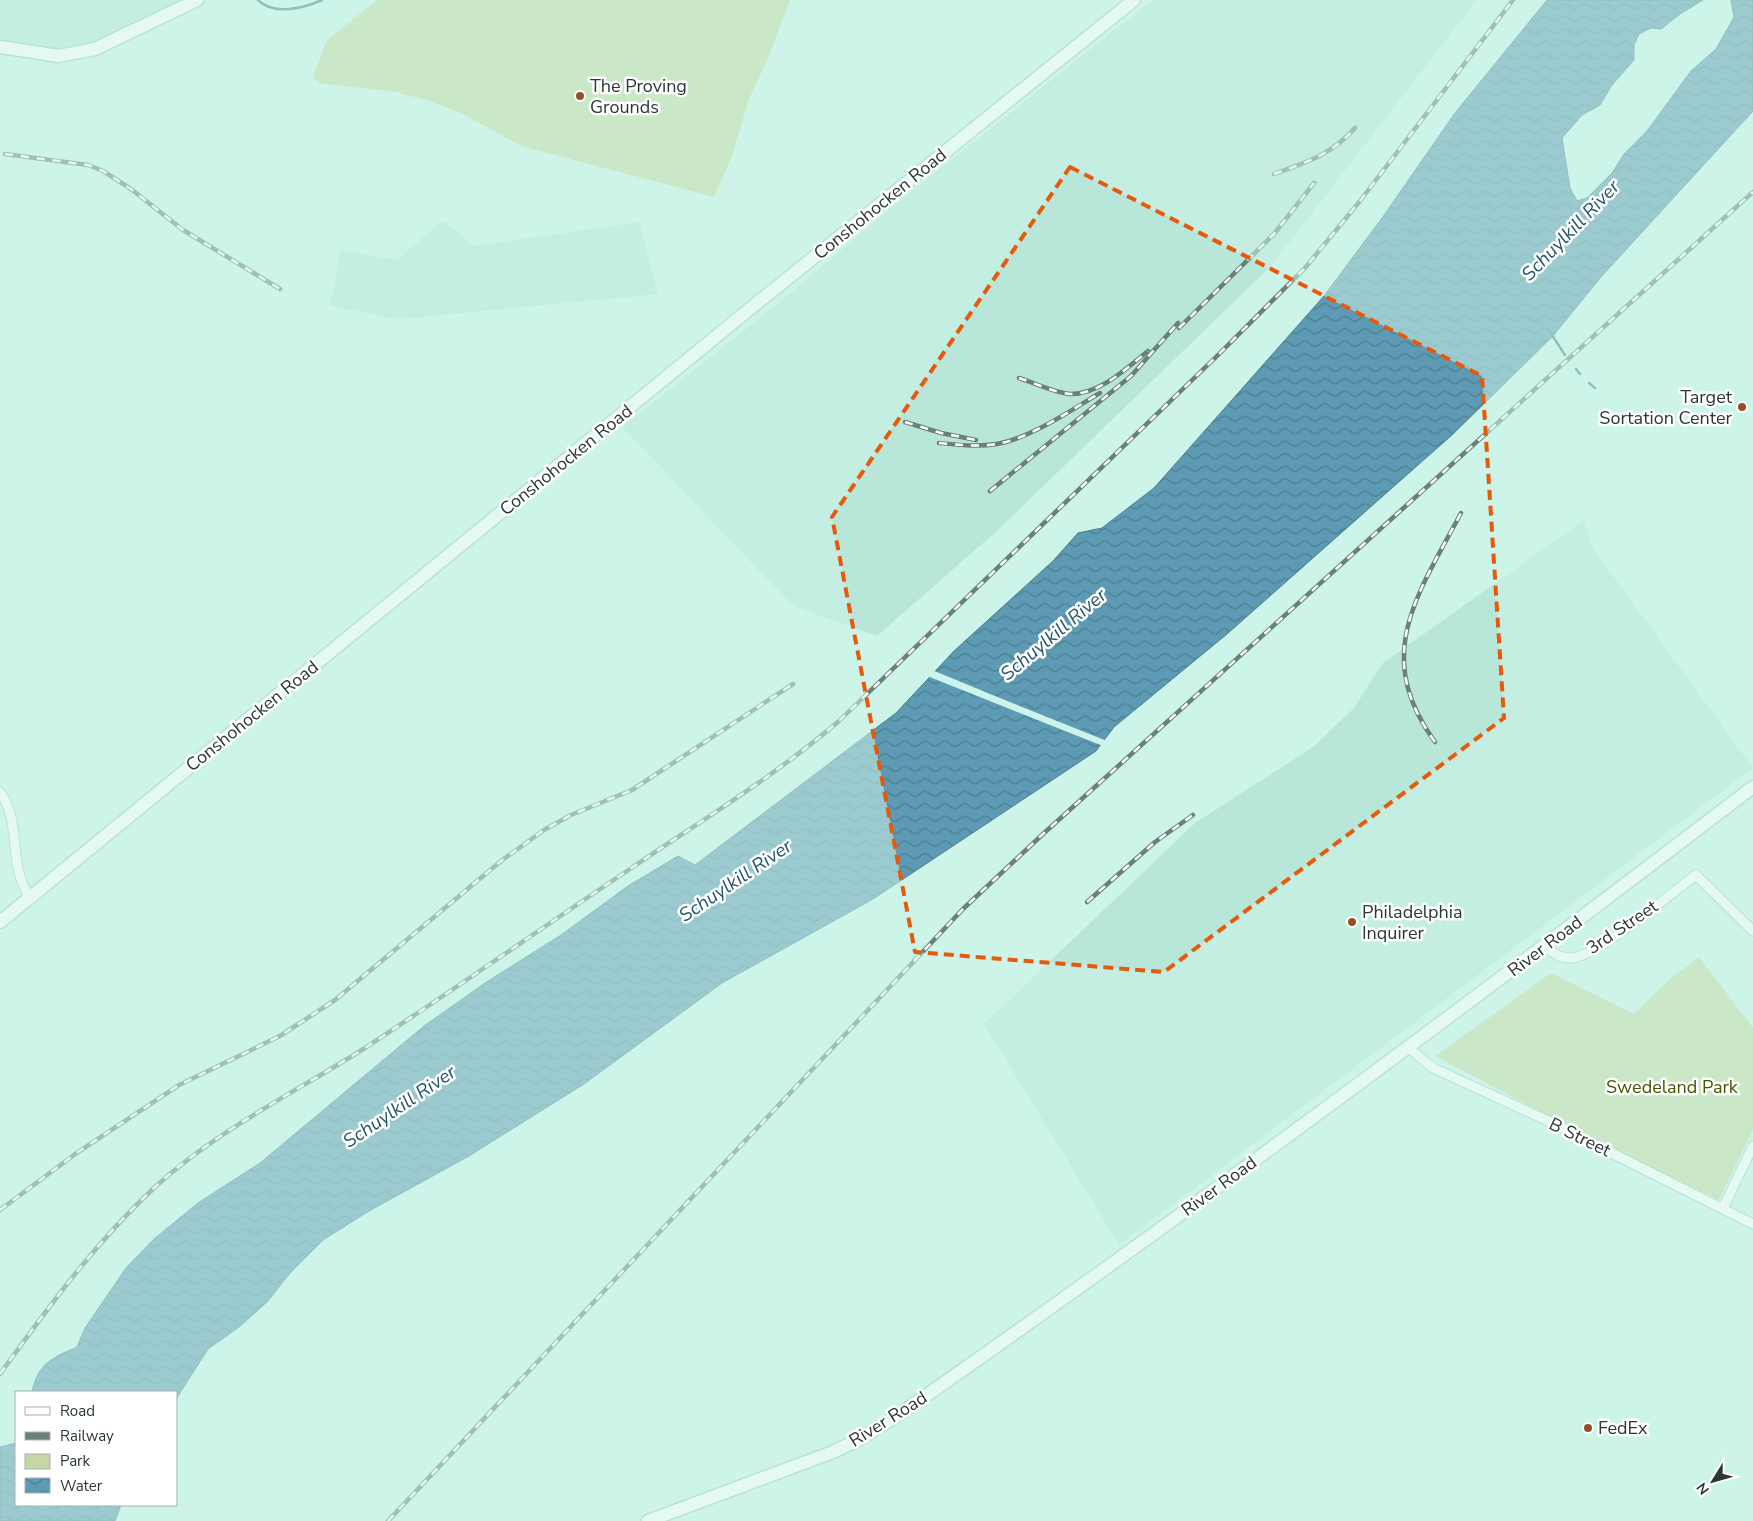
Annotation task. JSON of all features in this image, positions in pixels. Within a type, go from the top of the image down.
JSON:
[{"type":"main road","points":[[0,47],[59,56],[79,53],[114,42],[197,0]]},
{"type":"main road","name":"Conshohocken Road","points":[[0,922],[738,318],[1134,0]]},
{"type":"main road","name":"River Road","points":[[648,1521],[845,1447],[886,1423],[946,1382],[1408,1048],[1544,947],[1753,787]]},
{"type":"street","points":[[0,792],[10,810],[17,869],[21,885],[30,898]]},
{"type":"street","name":"3rd Street","points":[[1544,947],[1557,955],[1567,958],[1585,954],[1613,937],[1696,876],[1753,931]]},
{"type":"street","name":"B Street","points":[[1408,1048],[1434,1068],[1546,1120],[1753,1224]]},
{"type":"street","points":[[1723,1208],[1753,1146]]},
{"type":"highlighted area","points":[[1070,167],[1482,376],[1504,718],[1164,972],[915,952],[832,517]]},
{"type":"shaded area","points":[[0,0],[197,0],[79,53],[0,47]]},
{"type":"shaded area","points":[[1152,0],[1477,0],[1271,266],[999,529],[877,636],[793,606],[622,427],[774,307],[887,211]]},
{"type":"shaded area","points":[[443,221],[475,246],[639,222],[658,294],[398,319],[330,306],[341,250],[396,260]]},
{"type":"shaded area","points":[[1584,520],[1592,547],[1753,768],[1119,1245],[984,1024],[1195,823],[1313,747],[1353,709],[1383,663]]},
{"type":"green space","name":"The Proving Grounds","points":[[377,0],[790,0],[769,56],[749,99],[731,159],[714,197],[521,146],[463,114],[430,101],[396,92],[318,83],[313,76],[327,40]]},
{"type":"green space","name":"Swedeland Park","points":[[1699,957],[1753,1028],[1753,1129],[1719,1200],[1577,1131],[1435,1056],[1551,973],[1634,1014],[1670,979]]},
{"type":"water","name":"Schuylkill River","points":[[1547,0],[1703,0],[1680,14],[1661,29],[1651,28],[1639,34],[1634,45],[1634,60],[1612,85],[1600,105],[1582,115],[1562,138],[1570,188],[1577,201],[1587,198],[1612,173],[1624,154],[1647,131],[1691,71],[1716,49],[1734,17],[1731,0],[1753,0],[1753,111],[1600,278],[1553,336],[1453,434],[1227,634],[1114,727],[1096,751],[873,899],[722,983],[584,1084],[469,1156],[369,1211],[323,1240],[290,1273],[267,1302],[239,1327],[208,1349],[178,1396],[178,1391],[32,1391],[38,1374],[47,1363],[53,1358],[77,1347],[85,1328],[126,1268],[154,1239],[198,1203],[260,1163],[424,1026],[485,983],[561,935],[628,886],[678,856],[695,865],[896,713],[954,651],[1053,561],[1078,533],[1102,528],[1154,488],[1324,296],[1382,218],[1455,113]]},
{"type":"water","points":[[15,1443],[15,1506],[121,1506],[115,1521],[0,1521],[0,1447]]},
{"type":"pier","points":[[932,670],[1107,741],[1103,746],[927,676]]},
{"type":"waterway","points":[[258,0],[272,8],[281,9],[298,8],[322,0]]},
{"type":"waterway","points":[[1552,335],[1565,355]]},
{"type":"waterway","points":[[1576,369],[1580,374]]},
{"type":"waterway","points":[[1589,383],[1595,388]]},
{"type":"railway","points":[[0,1374],[54,1301],[92,1254],[132,1209],[178,1167],[256,1113],[399,1026],[738,797],[790,760],[839,721],[1216,357],[1305,268],[1360,201],[1513,0]]},
{"type":"railway","points":[[1274,174],[1318,157],[1337,145],[1355,128]]},
{"type":"railway","points":[[5,154],[88,165],[103,171],[131,189],[183,230],[280,289]]},
{"type":"railway","points":[[1179,328],[1274,234],[1314,183]]},
{"type":"railway","points":[[388,1521],[963,909],[1043,834],[1753,192]]},
{"type":"railway","points":[[990,491],[1131,376],[1178,323]]},
{"type":"railway","points":[[1019,378],[1058,392],[1082,393],[1103,385],[1148,351]]},
{"type":"railway","points":[[939,443],[983,445],[1010,441],[1037,430],[1100,393]]},
{"type":"railway","points":[[905,422],[941,433],[976,440]]},
{"type":"railway","points":[[1435,742],[1416,711],[1406,681],[1404,653],[1408,626],[1417,599],[1461,513]]},
{"type":"railway","points":[[0,1210],[78,1152],[179,1085],[280,1036],[335,1000],[501,861],[544,830],[571,815],[632,790],[793,684]]},
{"type":"railway","points":[[1087,902],[1155,842],[1193,815]]},
{"type":"place","name":"The Proving Grounds","points":[[580,96]]},
{"type":"place","name":"Target Sortation Center","points":[[1742,407]]},
{"type":"place","name":"Philadelphia Inquirer","points":[[1352,922]]},
{"type":"place","name":"FedEx","points":[[1588,1428]]}]
